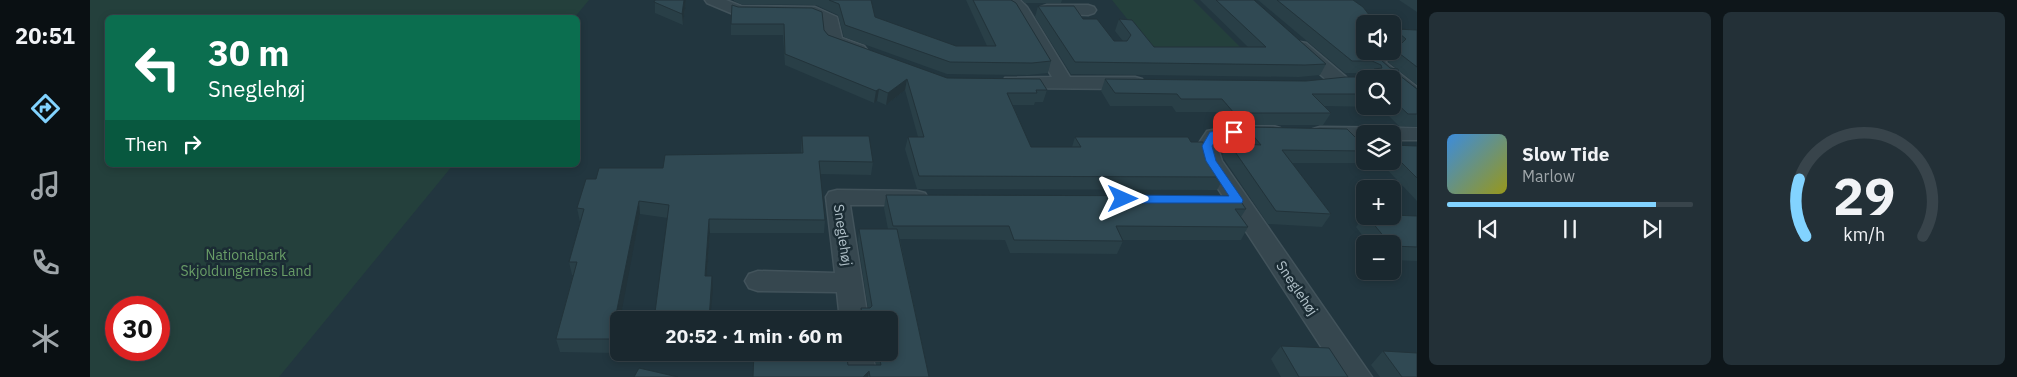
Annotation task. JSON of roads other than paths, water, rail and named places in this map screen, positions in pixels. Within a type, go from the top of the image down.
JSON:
[{"type":"street","points":[[714,0],[738,11],[815,12],[831,20],[834,41],[871,55]]},
{"type":"street","points":[[1017,5],[1085,5],[1100,25]]},
{"type":"street","points":[[1017,5],[1064,82]]},
{"type":"street","points":[[1285,34],[1348,81],[1315,83]]},
{"type":"street","points":[[1377,60],[1375,63],[1383,70]]},
{"type":"street","points":[[998,82],[1156,83]]},
{"type":"street","points":[[1401,85],[1417,96]]},
{"type":"street","name":"Sneglehøj","points":[[1357,377],[1211,161],[1207,146],[1214,134],[1234,132],[1417,134]]},
{"type":"street","name":"Sneglehøj","points":[[853,311],[837,197],[935,198]]},
{"type":"street","points":[[1208,200],[1238,200]]},
{"type":"street","name":"Sneglehøj","points":[[758,281],[849,282]]},
{"type":"street","points":[[859,361],[862,377]]},
{"type":"park label","name":"Nationalpark Skjoldungernes Land","points":[[246,264]]}]
